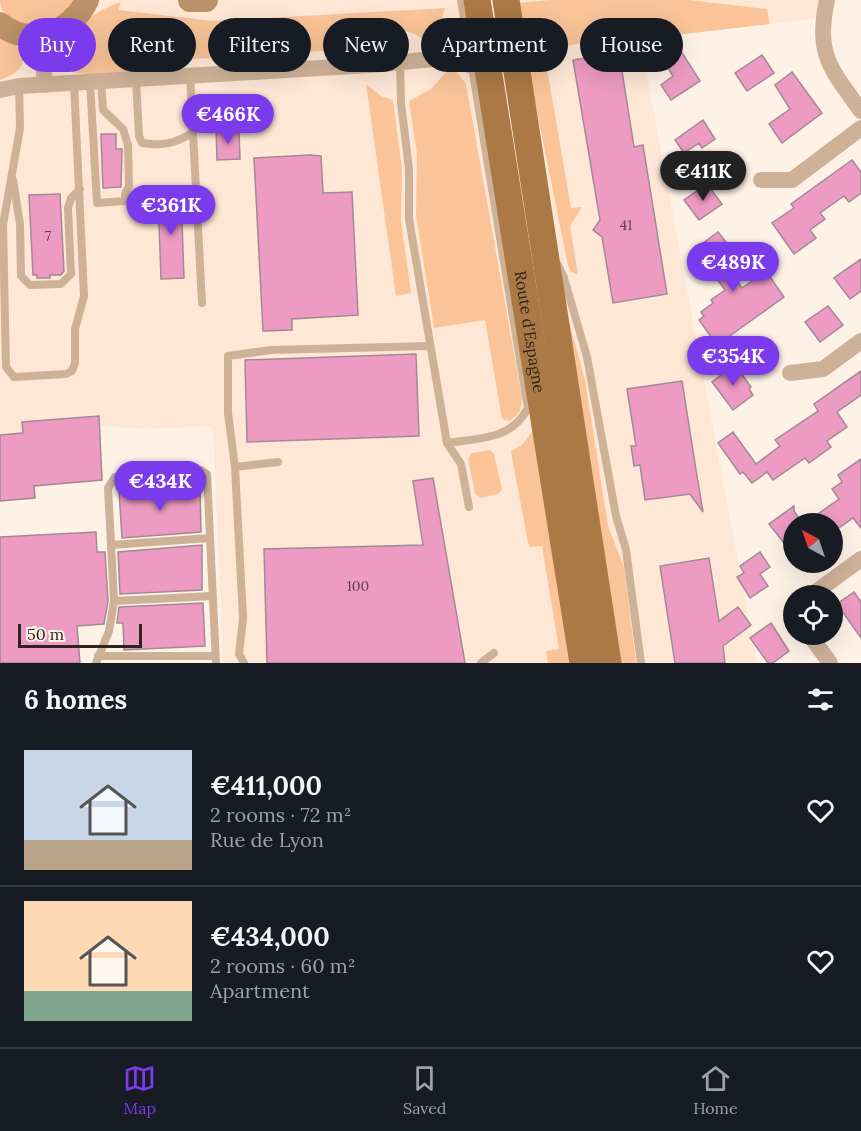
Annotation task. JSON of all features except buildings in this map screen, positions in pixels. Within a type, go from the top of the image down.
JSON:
[{"type":"main road","name":"Route d'Espagne","points":[[477,0],[583,663]]},
{"type":"main road","name":"Route d'Espagne","points":[[506,0],[608,663]]},
{"type":"street","points":[[190,0],[207,0]]},
{"type":"street","points":[[826,0],[821,44],[829,66],[861,111]]},
{"type":"street","points":[[76,18],[89,1]]},
{"type":"street","points":[[0,24],[18,34]]},
{"type":"street","points":[[0,90],[20,86],[323,68]]},
{"type":"street","points":[[44,72],[45,85]]},
{"type":"street","points":[[761,180],[792,180],[861,128]]},
{"type":"street","points":[[790,373],[823,369],[861,341]]},
{"type":"street","points":[[825,585],[861,559]]},
{"type":"street","points":[[817,645],[831,663]]},
{"type":"lane","points":[[461,0],[464,18]]},
{"type":"lane","points":[[400,72],[401,103],[409,169],[409,219],[447,443],[461,464],[469,507]]},
{"type":"lane","points":[[447,443],[508,432],[521,422],[528,408],[472,72]]},
{"type":"lane","points":[[190,76],[201,303]]},
{"type":"lane","points":[[136,79],[139,136],[142,143],[160,145],[180,141],[193,132]]},
{"type":"lane","points":[[20,86],[20,128],[3,225],[6,368],[14,377],[66,374],[72,371],[75,363],[75,329],[84,296],[80,189],[88,82]]},
{"type":"lane","points":[[88,82],[103,110],[123,129],[128,145],[129,186],[125,194],[126,201],[98,203],[88,82]]},
{"type":"lane","points":[[12,177],[20,224],[21,276],[30,285],[62,285],[71,274],[68,207],[71,198],[80,189]]},
{"type":"lane","points":[[543,238],[564,278],[587,357],[616,516],[626,550],[641,663]]},
{"type":"lane","points":[[244,663],[239,654],[243,618],[235,467],[228,413],[228,356],[271,350],[430,346]]},
{"type":"lane","points":[[235,467],[278,462]]},
{"type":"lane","points":[[201,470],[207,474],[215,659],[97,659],[109,631],[114,601],[111,545],[108,488],[115,477],[201,470]]},
{"type":"lane","points":[[111,545],[210,538]]},
{"type":"lane","points":[[114,601],[212,596]]},
{"type":"lane","points":[[482,663],[494,653]]},
{"type":"shaded area","points":[[0,0],[824,0],[821,18],[683,34],[683,18],[580,18],[580,72],[646,72],[757,663],[223,663],[213,426],[146,429],[100,426],[102,480],[0,489]]},
{"type":"shaded area","points":[[0,0],[76,0],[59,18],[18,18],[18,22],[6,15]]},
{"type":"shaded area","points":[[551,0],[689,0],[767,9],[770,24],[683,34],[683,18],[580,18],[580,43],[568,46],[568,18],[518,18],[515,3]]},
{"type":"shaded area","points":[[121,2],[118,10],[187,18],[108,18],[108,72],[125,72],[74,73],[72,72],[96,72],[96,18],[89,18]]},
{"type":"shaded area","points":[[445,8],[442,18],[421,18],[421,38],[409,33],[409,18],[323,18],[323,51],[311,52],[311,18],[267,18]]},
{"type":"shaded area","points":[[196,19],[208,20],[208,58],[196,59]]},
{"type":"shaded area","points":[[0,32],[18,48],[18,70],[0,80]]},
{"type":"shaded area","points":[[447,72],[457,72],[466,84],[522,398],[519,411],[509,421],[502,419],[485,320],[434,328],[416,214],[417,154],[409,101],[431,89]]},
{"type":"shaded area","points":[[529,72],[548,72],[571,208],[582,207],[570,226],[578,275],[571,272]]},
{"type":"shaded area","points":[[366,84],[381,96],[393,100],[402,170],[401,221],[411,293],[396,296]]},
{"type":"shaded area","points":[[565,307],[585,380],[608,526],[624,567],[636,663],[619,663]]},
{"type":"shaded area","points":[[537,426],[572,663],[548,663],[546,651],[559,649],[542,546],[529,547],[511,451],[522,445]]},
{"type":"shaded area","points":[[490,450],[494,454],[502,489],[498,494],[480,498],[475,493],[468,459],[472,453]]}]
